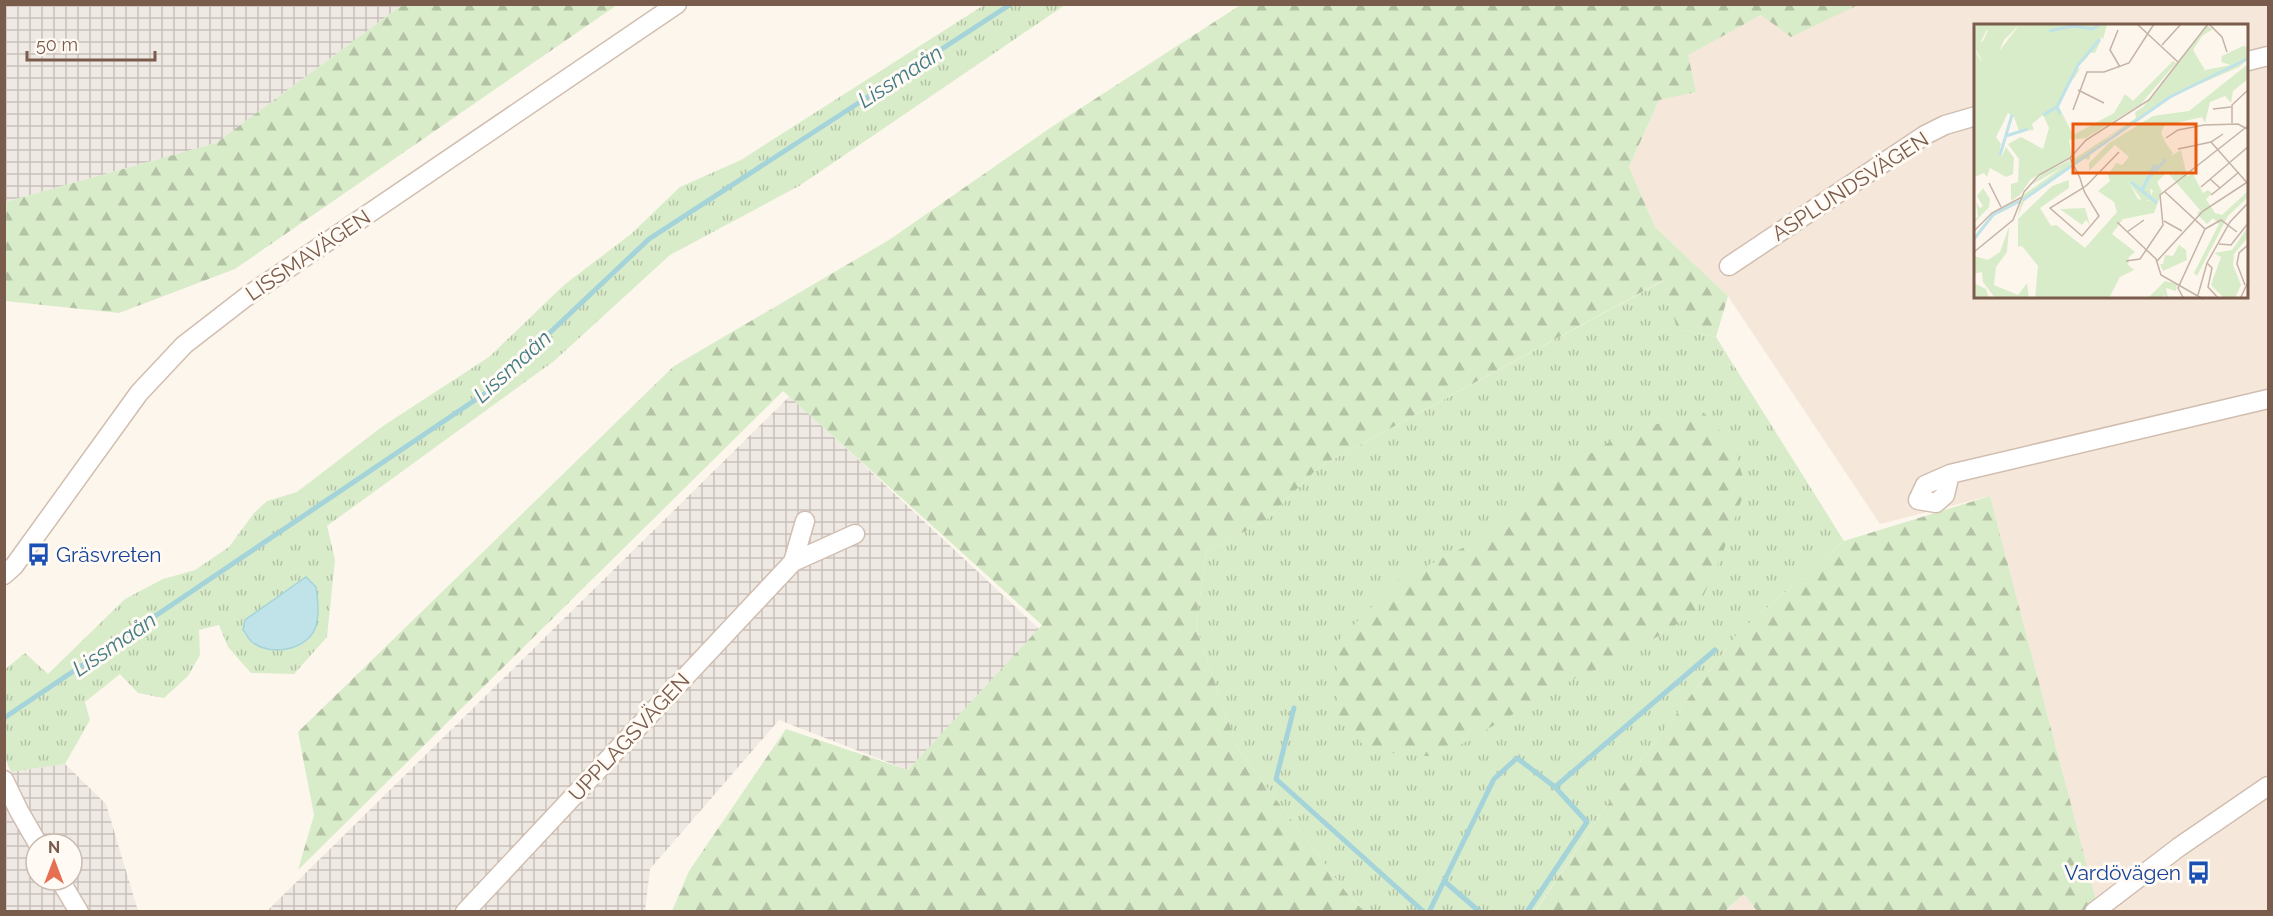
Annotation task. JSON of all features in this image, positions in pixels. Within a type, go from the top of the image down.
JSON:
[{"type":"street","name":"LISSMAVÄGEN","points":[[4,575],[14,566],[139,393],[184,345],[246,297],[677,4]]},
{"type":"street","points":[[2249,61],[2268,56]]},
{"type":"street","name":"ASPLUNDSVÄGEN","points":[[1729,266],[1924,135],[1945,125],[1974,117]]},
{"type":"street","points":[[1950,474],[2268,399]]},
{"type":"street","points":[[793,562],[805,521]]},
{"type":"street","points":[[793,562],[855,534]]},
{"type":"street","name":"UPPLAGSVÄGEN","points":[[465,912],[793,562]]},
{"type":"street","points":[[4,780],[31,832]]},
{"type":"street","points":[[2094,912],[2180,847],[2268,786]]},
{"type":"street","points":[[67,892],[79,912]]},
{"type":"shaded area","points":[[5,5],[402,5],[216,143],[5,202]]},
{"type":"shaded area","points":[[1858,5],[2268,5],[2268,911],[2099,911],[1990,496],[1880,524],[1728,296],[1655,227],[1629,167],[1659,100],[1687,55],[1761,15]]},
{"type":"shaded area","points":[[790,396],[1039,629],[908,770],[779,720],[650,869],[645,911],[266,912]]},
{"type":"shaded area","points":[[65,764],[106,804],[138,911],[5,912],[5,772]]},
{"type":"shaded area","points":[[1744,894],[1757,911],[1725,912]]},
{"type":"green space","points":[[1242,4],[1858,5],[1791,37],[1761,15],[1688,55],[1696,92],[1659,100],[1629,167],[1655,227],[1728,296],[1716,337],[1677,329],[1664,280],[1319,467],[1266,520],[1206,552],[1196,627],[1238,749],[1349,896],[1364,911],[672,911],[689,871],[786,729],[908,770],[1042,625],[783,391],[298,870],[314,815],[298,732],[674,366],[889,240],[1050,128]]},
{"type":"green space","points":[[402,5],[617,5],[235,269],[119,313],[5,301],[5,202],[216,143]]},
{"type":"green space","points":[[984,5],[1065,5],[799,186],[670,255],[554,361],[327,526],[335,560],[327,637],[294,674],[251,673],[228,647],[219,625],[199,630],[200,655],[188,676],[164,698],[138,693],[120,674],[85,702],[90,720],[65,764],[11,772],[5,758],[4,670],[25,653],[48,674],[125,599],[163,579],[195,570],[229,547],[254,513],[267,501],[297,492],[383,426],[489,357],[564,285],[631,234],[680,187],[741,160]]},
{"type":"green space","points":[[1665,280],[1677,329],[1716,337],[1844,541],[1738,633],[1600,815],[1535,911],[1364,911],[1349,896],[1238,749],[1196,627],[1206,552],[1266,520],[1319,467]]},
{"type":"green space","points":[[1703,412],[1733,445],[1746,487],[1722,555],[1696,612],[1622,659],[1579,676],[1439,757],[1369,751],[1337,716],[1338,641],[1398,580],[1501,529],[1543,482],[1626,432]]},
{"type":"green space","points":[[1990,496],[2099,911],[1757,911],[1744,894],[1725,911],[1535,912],[1600,815],[1738,633],[1844,541]]},
{"type":"water","points":[[306,577],[316,587],[318,603],[317,624],[310,636],[295,646],[277,650],[252,642],[243,630],[245,620]]},
{"type":"waterway","name":"Lissmaån","points":[[4,718],[487,392],[649,239],[1011,4]]},
{"type":"waterway","points":[[1527,912],[1587,822],[1555,787],[1715,650]]},
{"type":"waterway","points":[[1294,708],[1276,779],[1424,912]]},
{"type":"waterway","points":[[1429,912],[1494,779],[1517,758],[1555,787]]},
{"type":"waterway","points":[[1444,881],[1480,912]]},
{"type":"place","name":"Gräsvreten","points":[[38,554]]},
{"type":"place","name":"Vardövägen","points":[[2199,872]]}]
